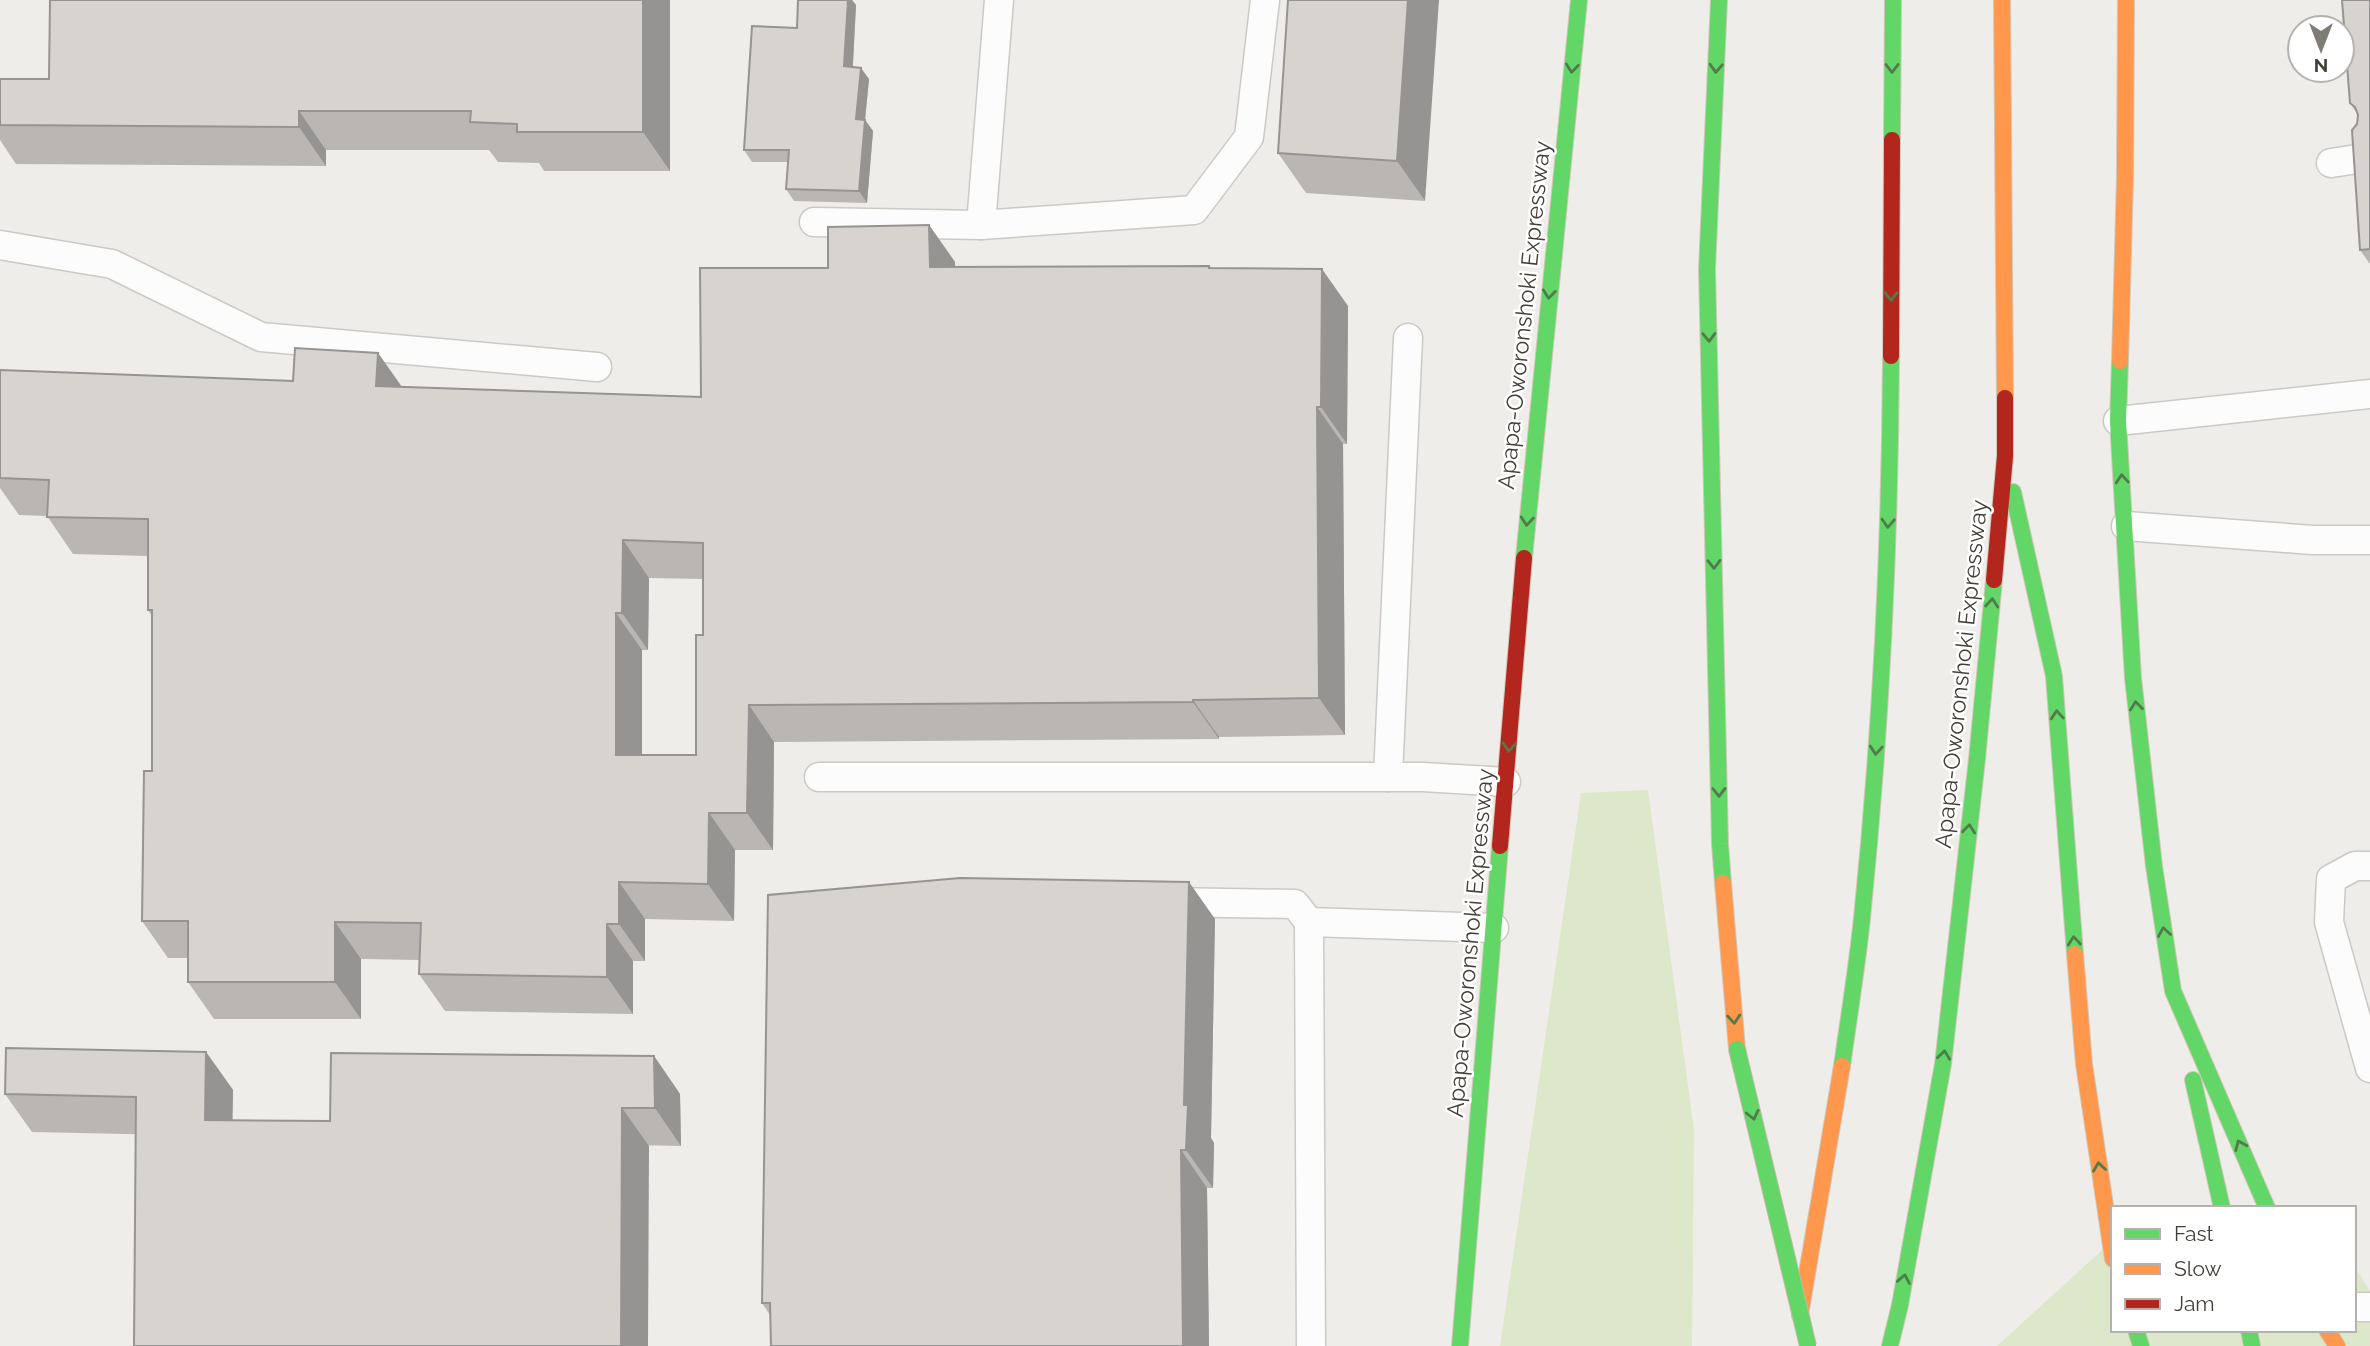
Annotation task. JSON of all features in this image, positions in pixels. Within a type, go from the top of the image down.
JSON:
[{"type":"main road","name":"Apapa-Oworonshoki Expressway","points":[[1460,1346],[1527,517],[1579,0]]},
{"type":"main road","points":[[1719,0],[1707,282],[1720,844],[1737,1049],[1808,1346]]},
{"type":"main road","points":[[1794,1346],[1838,1095],[1862,920],[1877,746],[1890,492],[1893,0]]},
{"type":"main road","name":"Apapa-Oworonshoki Expressway","points":[[1890,1346],[1900,1305],[1943,1064],[1977,759],[2005,456],[2002,0]]},
{"type":"main road","points":[[2126,0],[2125,177],[2118,421],[2133,678],[2154,866],[2173,991],[2221,1206]]},
{"type":"main road","points":[[2005,456],[2054,676],[2084,1064],[2111,1246]]},
{"type":"main road","points":[[2173,991],[2266,1206]]},
{"type":"lane","points":[[981,225],[999,0]]},
{"type":"lane","points":[[814,222],[981,225],[1194,210],[1249,137],[1265,0]]},
{"type":"lane","points":[[2331,163],[2370,157]]},
{"type":"lane","points":[[0,245],[112,264],[261,337],[597,367]]},
{"type":"lane","points":[[1388,777],[1408,338]]},
{"type":"lane","points":[[2118,421],[2370,394]]},
{"type":"lane","points":[[2126,526],[2313,540],[2370,540]]},
{"type":"lane","points":[[819,777],[1388,777],[1506,782]]},
{"type":"lane","points":[[2370,866],[2355,866],[2331,879],[2329,922],[2370,1068]]},
{"type":"lane","points":[[1143,902],[1295,904],[1309,922],[1311,1346]]},
{"type":"lane","points":[[1309,922],[1494,929]]},
{"type":"green space","points":[[1648,790],[1694,1130],[1692,1346],[1500,1346],[1581,793]]},
{"type":"green space","points":[[2111,1242],[2111,1332],[2356,1332],[2356,1268],[2370,1291],[2370,1346],[1997,1346]]},
{"type":"building","points":[[50,0],[643,0],[643,132],[517,132],[517,124],[470,122],[471,111],[299,111],[299,127],[0,125],[0,79],[49,79]]},
{"type":"building","points":[[798,0],[848,0],[844,66],[861,68],[856,119],[865,120],[859,191],[786,189],[789,150],[744,150],[752,26],[797,28]]},
{"type":"building","points":[[1288,0],[1408,0],[1397,161],[1278,153]]},
{"type":"building","points":[[2342,0],[2370,0],[2370,249],[2360,250],[2352,130],[2357,124],[2358,115],[2350,103],[2349,84],[2356,84],[2356,14],[2343,14]]},
{"type":"building","points":[[929,225],[930,267],[1209,266],[1322,269],[1321,407],[1317,407],[1319,698],[1193,702],[749,705],[747,813],[709,813],[708,884],[619,882],[619,924],[607,924],[607,977],[419,974],[421,923],[335,922],[335,982],[188,982],[188,921],[142,921],[144,771],[152,771],[152,610],[148,610],[148,519],[47,517],[49,480],[0,478],[0,370],[293,381],[295,348],[378,353],[376,386],[701,397],[700,268],[828,268],[828,227]],"holes":[[[623,540],[703,543],[703,635],[696,635],[696,755],[616,755],[616,613],[622,613]]]},
{"type":"building","points":[[960,878],[1189,882],[1184,1105],[1188,1105],[1186,1150],[1181,1150],[1183,1346],[771,1346],[770,1303],[762,1303],[768,895]]},
{"type":"building","points":[[6,1048],[206,1052],[205,1120],[330,1121],[331,1053],[654,1056],[655,1108],[622,1108],[621,1346],[134,1346],[136,1097],[5,1094]]},
{"type":"traffic: fast","points":[[1524,558],[1579,0]]},
{"type":"traffic: fast","points":[[1719,0],[1707,269],[1723,883]]},
{"type":"traffic: fast","points":[[1892,140],[1893,0]]},
{"type":"traffic: fast","points":[[1842,1066],[1862,918],[1879,707],[1889,496],[1891,356]]},
{"type":"traffic: fast","points":[[2120,361],[2118,421],[2133,678],[2154,866],[2173,991],[2266,1206]]},
{"type":"traffic: fast","points":[[2013,492],[2054,676],[2075,954]]},
{"type":"traffic: fast","points":[[1890,1346],[1900,1305],[1943,1064],[1994,580]]},
{"type":"traffic: fast","points":[[1460,1346],[1500,846]]},
{"type":"traffic: fast","points":[[1737,1049],[1808,1346]]},
{"type":"traffic: fast","points":[[2193,1080],[2222,1206]]},
{"type":"traffic: fast","points":[[2137,1332],[2141,1346]]},
{"type":"traffic: fast","points":[[2249,1332],[2252,1346]]},
{"type":"traffic: slow","points":[[2002,0],[2005,398]]},
{"type":"traffic: slow","points":[[2120,361],[2126,0]]},
{"type":"traffic: slow","points":[[1723,883],[1737,1049]]},
{"type":"traffic: slow","points":[[2075,954],[2084,1064],[2111,1246]]},
{"type":"traffic: slow","points":[[1800,1315],[1842,1066]]},
{"type":"traffic: slow","points":[[2328,1332],[2337,1346]]},
{"type":"traffic: jam","points":[[1891,356],[1892,140]]},
{"type":"traffic: jam","points":[[1994,580],[2005,456],[2005,398]]},
{"type":"traffic: jam","points":[[1500,846],[1524,558]]}]
